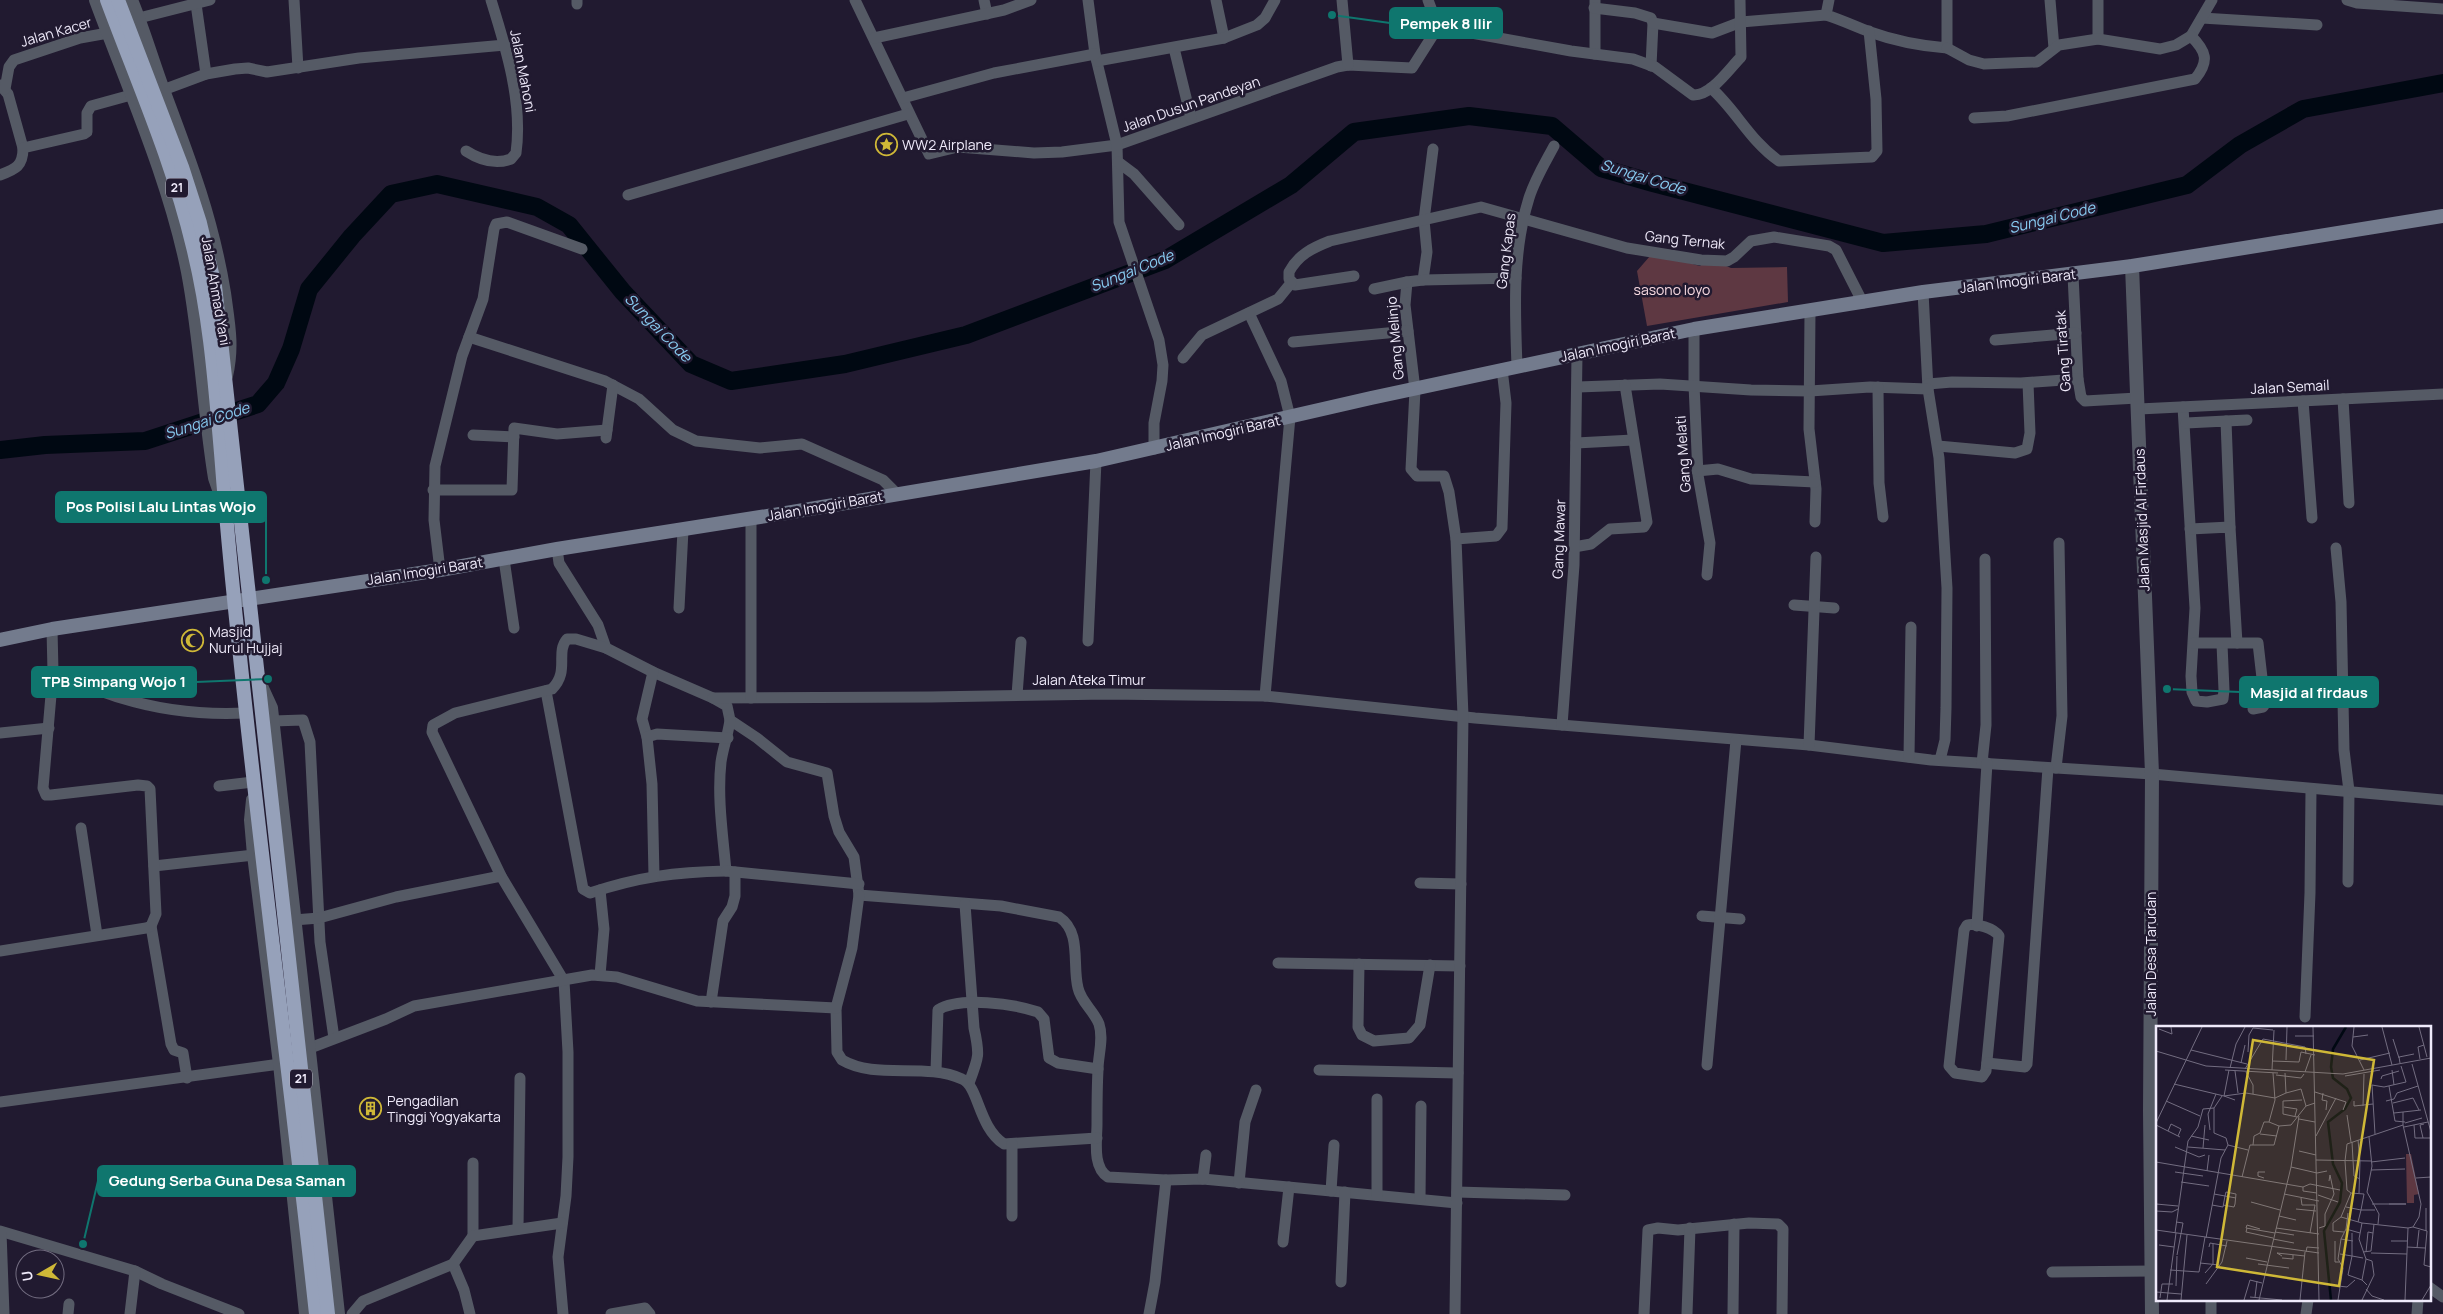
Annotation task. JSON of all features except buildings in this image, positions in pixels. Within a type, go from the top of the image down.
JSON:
[{"type":"highway","name":"Jalan Ahmad Yani","points":[[107,0],[174,179],[193,248],[218,384],[234,602]]},
{"type":"highway","name":"Jalan Ahmad Yani","points":[[118,0],[118,31]]},
{"type":"highway","name":"Jalan Ahmad Yani","points":[[222,450],[250,598]]},
{"type":"highway","name":"21","points":[[250,598],[278,843],[316,1314]]},
{"type":"highway","name":"21","points":[[234,602],[254,784],[257,851],[299,1108],[328,1314]]},
{"type":"highway","points":[[257,851],[278,843]]},
{"type":"main road","name":"Jalan Imogiri Barat","points":[[0,640],[52,629],[440,570],[557,549],[751,519],[1096,461],[1502,369],[1694,329],[1810,312],[1923,292],[2074,275],[2443,216]]},
{"type":"street","points":[[96,0],[118,31],[131,95],[165,187],[181,243],[195,317],[218,384],[222,450]]},
{"type":"street","points":[[132,0],[163,90],[189,156],[218,252],[231,354],[218,384]]},
{"type":"street","points":[[139,18],[210,0]]},
{"type":"street","points":[[294,0],[298,68]]},
{"type":"street","name":"Jalan Mahoni","points":[[466,151],[483,160],[497,162],[511,159],[516,153],[516,105],[505,45],[491,0]]},
{"type":"street","points":[[855,0],[903,98],[908,114],[929,154],[958,147],[1034,153],[1062,152],[1117,145],[1096,58],[1088,0]]},
{"type":"street","points":[[984,0],[987,14]]},
{"type":"street","points":[[874,38],[987,14],[1018,6],[1031,0]]},
{"type":"street","points":[[1216,0],[1224,38]]},
{"type":"street","points":[[903,98],[994,73],[1174,48],[1224,38],[1257,25],[1265,18],[1275,0]]},
{"type":"street","points":[[1342,0],[1348,65]]},
{"type":"street","points":[[1428,0],[1438,27],[1572,51],[1633,59],[1651,66],[1693,94],[1699,95],[1711,88],[1741,57],[1740,0]]},
{"type":"street","points":[[1826,15],[1830,0]]},
{"type":"street","points":[[1947,0],[1947,48]]},
{"type":"street","points":[[2050,0],[2054,48]]},
{"type":"street","points":[[2098,0],[2098,39]]},
{"type":"street","points":[[2347,0],[2357,3],[2443,9]]},
{"type":"street","points":[[1653,23],[1712,33],[1741,22],[1826,15],[1843,19],[1868,31],[1898,41],[1947,48],[1969,60],[1984,64],[2037,62],[2062,44],[2098,39],[2160,49],[2176,45],[2191,36],[2209,2]]},
{"type":"street","points":[[196,4],[206,74]]},
{"type":"street","points":[[1596,54],[1594,4],[1651,18],[1653,23],[1651,66]]},
{"type":"street","points":[[2202,18],[2317,25]]},
{"type":"street","name":"Jalan Dusun Pandeyan","points":[[1154,449],[1154,423],[1160,397],[1163,365],[1159,340],[1119,222],[1117,145],[1348,65],[1412,68],[1438,27]]},
{"type":"street","name":"Jalan Kacer","points":[[2,87],[9,67],[14,60],[80,38],[118,31]]},
{"type":"street","points":[[1711,88],[1722,97],[1749,134],[1766,152],[1778,161],[1872,157],[1877,151],[1877,130],[1868,31]]},
{"type":"street","points":[[1974,118],[2007,116],[2195,79],[2201,72],[2205,58],[2202,47],[2191,36]]},
{"type":"street","points":[[163,90],[206,74],[241,69],[266,72],[359,58],[505,45]]},
{"type":"street","points":[[1174,48],[1191,118]]},
{"type":"street","points":[[0,175],[17,168],[23,159],[23,148],[8,94],[2,87]]},
{"type":"street","points":[[23,148],[84,134],[87,132],[86,113],[91,106],[131,95]]},
{"type":"street","points":[[628,195],[908,114]]},
{"type":"street","name":"Gang Kapas","points":[[1517,366],[1516,278],[1525,219],[1529,199],[1537,176],[1554,146]]},
{"type":"street","points":[[1423,280],[1427,252],[1424,220],[1433,149]]},
{"type":"street","points":[[1118,162],[1134,174],[1179,225]]},
{"type":"street","name":"Gang Ternak","points":[[1291,283],[1289,272],[1291,268],[1302,254],[1312,248],[1338,239],[1481,207],[1627,248],[1718,261],[1727,261],[1734,258],[1751,241],[1759,238],[1774,237],[1829,246],[1841,256],[1863,303]]},
{"type":"street","points":[[440,570],[433,490],[435,466],[469,337],[483,299],[496,224],[507,222],[582,249]]},
{"type":"street","name":"Jalan Masjid Al Firdaus","points":[[2132,266],[2152,774]]},
{"type":"street","name":"Gang Tiratak","points":[[2074,275],[2078,379],[2081,397],[2084,400],[2138,403]]},
{"type":"street","points":[[1183,358],[1202,335],[1278,299],[1291,283],[1312,283],[1354,276]]},
{"type":"street","name":"Gang Melinjo","points":[[1456,539],[1449,492],[1444,476],[1417,476],[1411,469],[1415,390],[1405,305],[1407,282],[1516,278]]},
{"type":"street","points":[[1374,288],[1407,282]]},
{"type":"street","points":[[1923,292],[1928,387],[1938,446],[1947,588],[1945,732],[1940,760]]},
{"type":"street","points":[[1810,312],[1809,429],[1815,482],[1815,522]]},
{"type":"street","points":[[1249,314],[1281,381],[1290,417],[1265,696]]},
{"type":"street","name":"Gang Melati","points":[[1694,329],[1697,471],[1710,543],[1707,575]]},
{"type":"street","points":[[1293,342],[1408,332]]},
{"type":"street","points":[[1995,340],[2076,333]]},
{"type":"street","points":[[469,337],[571,368],[613,385],[639,399],[673,430],[687,438],[696,441],[760,448],[802,444],[876,476],[883,480],[897,494]]},
{"type":"street","name":"Gang Mawar","points":[[1562,725],[1570,638],[1574,547],[1578,387],[1577,354]]},
{"type":"street","points":[[1455,1314],[1463,716],[1456,539],[1496,536],[1502,528],[1506,403],[1502,369]]},
{"type":"street","points":[[1578,387],[1694,385],[1751,390],[1810,391],[1928,387],[1952,382],[2028,383],[2078,379]]},
{"type":"street","points":[[1938,446],[2015,453],[2027,449],[2030,433],[2028,383]]},
{"type":"street","points":[[433,490],[512,490],[514,428],[557,434],[607,434],[613,385]]},
{"type":"street","points":[[1574,547],[1591,544],[1610,529],[1645,526],[1647,517],[1625,385]]},
{"type":"street","points":[[1878,388],[1880,483],[1883,517]]},
{"type":"street","name":"Jalan Semail","points":[[2138,403],[2183,407],[2443,394]]},
{"type":"street","points":[[2343,399],[2348,503]]},
{"type":"street","points":[[2303,401],[2312,518]]},
{"type":"street","points":[[2183,407],[2186,423],[2195,608],[2192,692],[2193,698],[2200,702],[2220,701],[2223,699],[2222,644]]},
{"type":"street","points":[[2186,423],[2247,420]]},
{"type":"street","points":[[2226,422],[2237,643]]},
{"type":"street","points":[[473,435],[514,437]]},
{"type":"street","points":[[1576,443],[1633,440]]},
{"type":"street","points":[[1088,642],[1096,461]]},
{"type":"street","points":[[1697,471],[1718,469],[1751,479],[1815,482]]},
{"type":"street","points":[[750,698],[751,519]]},
{"type":"street","points":[[2190,529],[2230,527]]},
{"type":"street","points":[[679,608],[683,530]]},
{"type":"street","points":[[1987,1064],[2025,1067],[2027,1064],[2052,768],[2062,716],[2059,543]]},
{"type":"street","points":[[2336,548],[2341,602],[2344,733],[2349,791],[2348,882]]},
{"type":"street","points":[[557,549],[559,563],[598,625],[606,648]]},
{"type":"street","points":[[1810,745],[1816,557]]},
{"type":"street","points":[[504,559],[514,628]]},
{"type":"street","points":[[1977,926],[1986,725],[1985,559]]},
{"type":"street","points":[[1794,605],[1834,608]]},
{"type":"street","points":[[1909,757],[1911,627]]},
{"type":"street","points":[[52,629],[53,672],[43,788],[46,794],[138,785],[147,786],[151,792],[156,914],[151,926],[171,1044],[174,1050],[183,1053],[188,1078]]},
{"type":"street","points":[[563,1314],[558,1257],[568,1157],[568,1052],[564,981],[501,876],[432,732],[433,725],[454,713],[552,689],[559,680],[563,662],[562,648],[566,639],[576,639],[606,648],[727,706],[730,720],[720,776],[730,872],[735,896],[732,907],[723,921],[711,1002]]},
{"type":"street","points":[[1017,695],[1021,642]]},
{"type":"street","points":[[2194,643],[2253,642],[2259,645],[2265,704],[2263,708],[2253,709]]},
{"type":"street","points":[[53,672],[120,698],[147,705],[205,713],[246,713]]},
{"type":"street","points":[[653,672],[642,719],[647,737],[652,784],[654,876]]},
{"type":"street","points":[[258,681],[271,708],[273,721],[294,920],[310,1048],[299,1108],[306,1314]]},
{"type":"street","points":[[546,691],[580,882],[586,892],[590,893],[654,876],[730,872],[965,904],[1001,906],[1059,917],[1064,921],[1073,935],[1078,988],[1098,1023],[1101,1036],[1098,1069],[1098,1164],[1101,1173],[1108,1177],[1166,1180],[1203,1179],[1420,1199],[1565,1195]]},
{"type":"street","name":"Jalan Ateka Timur","points":[[713,698],[1017,695],[1265,696],[1562,725],[1810,745],[1940,760],[2152,774],[2443,800]]},
{"type":"street","points":[[273,721],[300,719],[306,725],[313,779],[320,942],[334,1038]]},
{"type":"street","points":[[730,720],[757,738],[787,762],[827,773],[834,816],[839,832],[854,857],[859,889],[852,948],[836,1008],[837,1052],[842,1060],[860,1067],[936,1071],[969,1083]]},
{"type":"street","points":[[0,733],[49,728]]},
{"type":"street","points":[[647,737],[657,734],[728,738]]},
{"type":"street","points":[[1707,1065],[1736,740]]},
{"type":"street","name":"Jalan Desa Tarudan","points":[[2152,774],[2150,1101],[2154,1247],[2152,1314]]},
{"type":"street","points":[[219,786],[254,784]]},
{"type":"street","points":[[2306,1017],[2312,789]]},
{"type":"street","points":[[82,828],[97,935]]},
{"type":"street","points":[[154,866],[257,851],[280,1064],[299,1108],[338,1314]]},
{"type":"street","points":[[294,920],[319,918],[396,897],[501,876]]},
{"type":"street","points":[[1420,883],[1461,884]]},
{"type":"street","points":[[600,890],[604,929],[600,975]]},
{"type":"street","points":[[965,904],[974,1028],[979,1053],[969,1083],[987,1125],[997,1139],[1004,1144],[1097,1138]]},
{"type":"street","points":[[1702,916],[1740,919]]},
{"type":"street","points":[[1967,925],[1977,926],[1996,932],[1999,936],[1986,1073],[1982,1077],[1954,1073],[1949,1066],[1964,930],[1967,925]]},
{"type":"street","points":[[0,951],[151,926]]},
{"type":"street","points":[[1278,964],[1460,966]]},
{"type":"street","points":[[1359,964],[1358,1027],[1362,1035],[1374,1041],[1409,1038],[1416,1032],[1420,1025],[1430,965]]},
{"type":"street","points":[[310,1048],[386,1019],[414,1006],[600,975],[626,980],[697,1001],[836,1008]]},
{"type":"street","points":[[936,1071],[938,1010],[952,1004],[973,1001],[1038,1012],[1044,1019],[1049,1058],[1058,1063],[1098,1069]]},
{"type":"street","points":[[0,1102],[188,1078],[280,1064]]},
{"type":"street","points":[[1319,1070],[1458,1073]]},
{"type":"street","points":[[518,1229],[520,1078]]},
{"type":"street","points":[[1239,1182],[1245,1122],[1256,1090]]},
{"type":"street","points":[[1377,1100],[1377,1195]]},
{"type":"street","points":[[1420,1199],[1421,1106]]},
{"type":"street","points":[[1012,1144],[1012,1216]]},
{"type":"street","points":[[1331,1191],[1334,1145]]},
{"type":"street","points":[[1203,1179],[1206,1155]]},
{"type":"street","points":[[352,1314],[363,1301],[453,1264],[473,1236],[473,1162]]},
{"type":"street","points":[[1149,1314],[1155,1282],[1166,1180]]},
{"type":"street","points":[[1283,1242],[1289,1187]]},
{"type":"street","points":[[1341,1282],[1344,1192]]},
{"type":"street","points":[[473,1236],[562,1223]]},
{"type":"street","points":[[1733,1314],[1734,1224]]},
{"type":"street","points":[[1644,1314],[1647,1231],[1658,1228],[1678,1230],[1734,1224],[1778,1224],[1782,1227],[1784,1272],[1782,1314]]},
{"type":"street","points":[[1687,1314],[1690,1228]]},
{"type":"street","points":[[4,1314],[1,1231],[135,1271],[162,1284],[239,1314]]},
{"type":"street","points":[[453,1264],[464,1290],[470,1314]]},
{"type":"street","points":[[130,1314],[135,1271]]},
{"type":"street","points":[[2052,1272],[2152,1271]]},
{"type":"street","points":[[2430,1288],[2443,1297]]},
{"type":"street","points":[[611,1314],[645,1308],[650,1314]]},
{"type":"green space","name":"sasono loyo","points":[[1659,255],[1700,266],[1709,259],[1731,268],[1787,267],[1788,302],[1647,326],[1637,271],[1650,256]]},
{"type":"waterway","name":"Sungai Code","points":[[0,450],[45,445],[145,441],[258,404],[276,383],[291,349],[309,289],[352,236],[391,194],[437,184],[537,207],[569,225],[623,292],[691,364],[731,381],[845,364],[966,335],[1165,260],[1291,185],[1354,132],[1469,116],[1552,126],[1601,168],[1883,243],[1986,234],[2187,185],[2240,145],[2303,109],[2443,83]]},
{"type":"place","name":"Pempek 8 Ilir","points":[[1332,15]]},
{"type":"place","name":"WW2 Airplane","points":[[886,145]]},
{"type":"place","name":"Pos Polisi Lalu Lintas Wojo","points":[[266,580]]},
{"type":"place","name":"Masjid Nurul Hujjaj","points":[[193,640]]},
{"type":"place","name":"TPB Simpang Wojo 1","points":[[268,679]]},
{"type":"place","name":"Masjid al firdaus","points":[[2167,689]]},
{"type":"place","name":"Pengadilan Tinggi Yogyakarta","points":[[371,1109]]},
{"type":"place","name":"Gedung Serba Guna Desa Saman","points":[[83,1244]]}]
